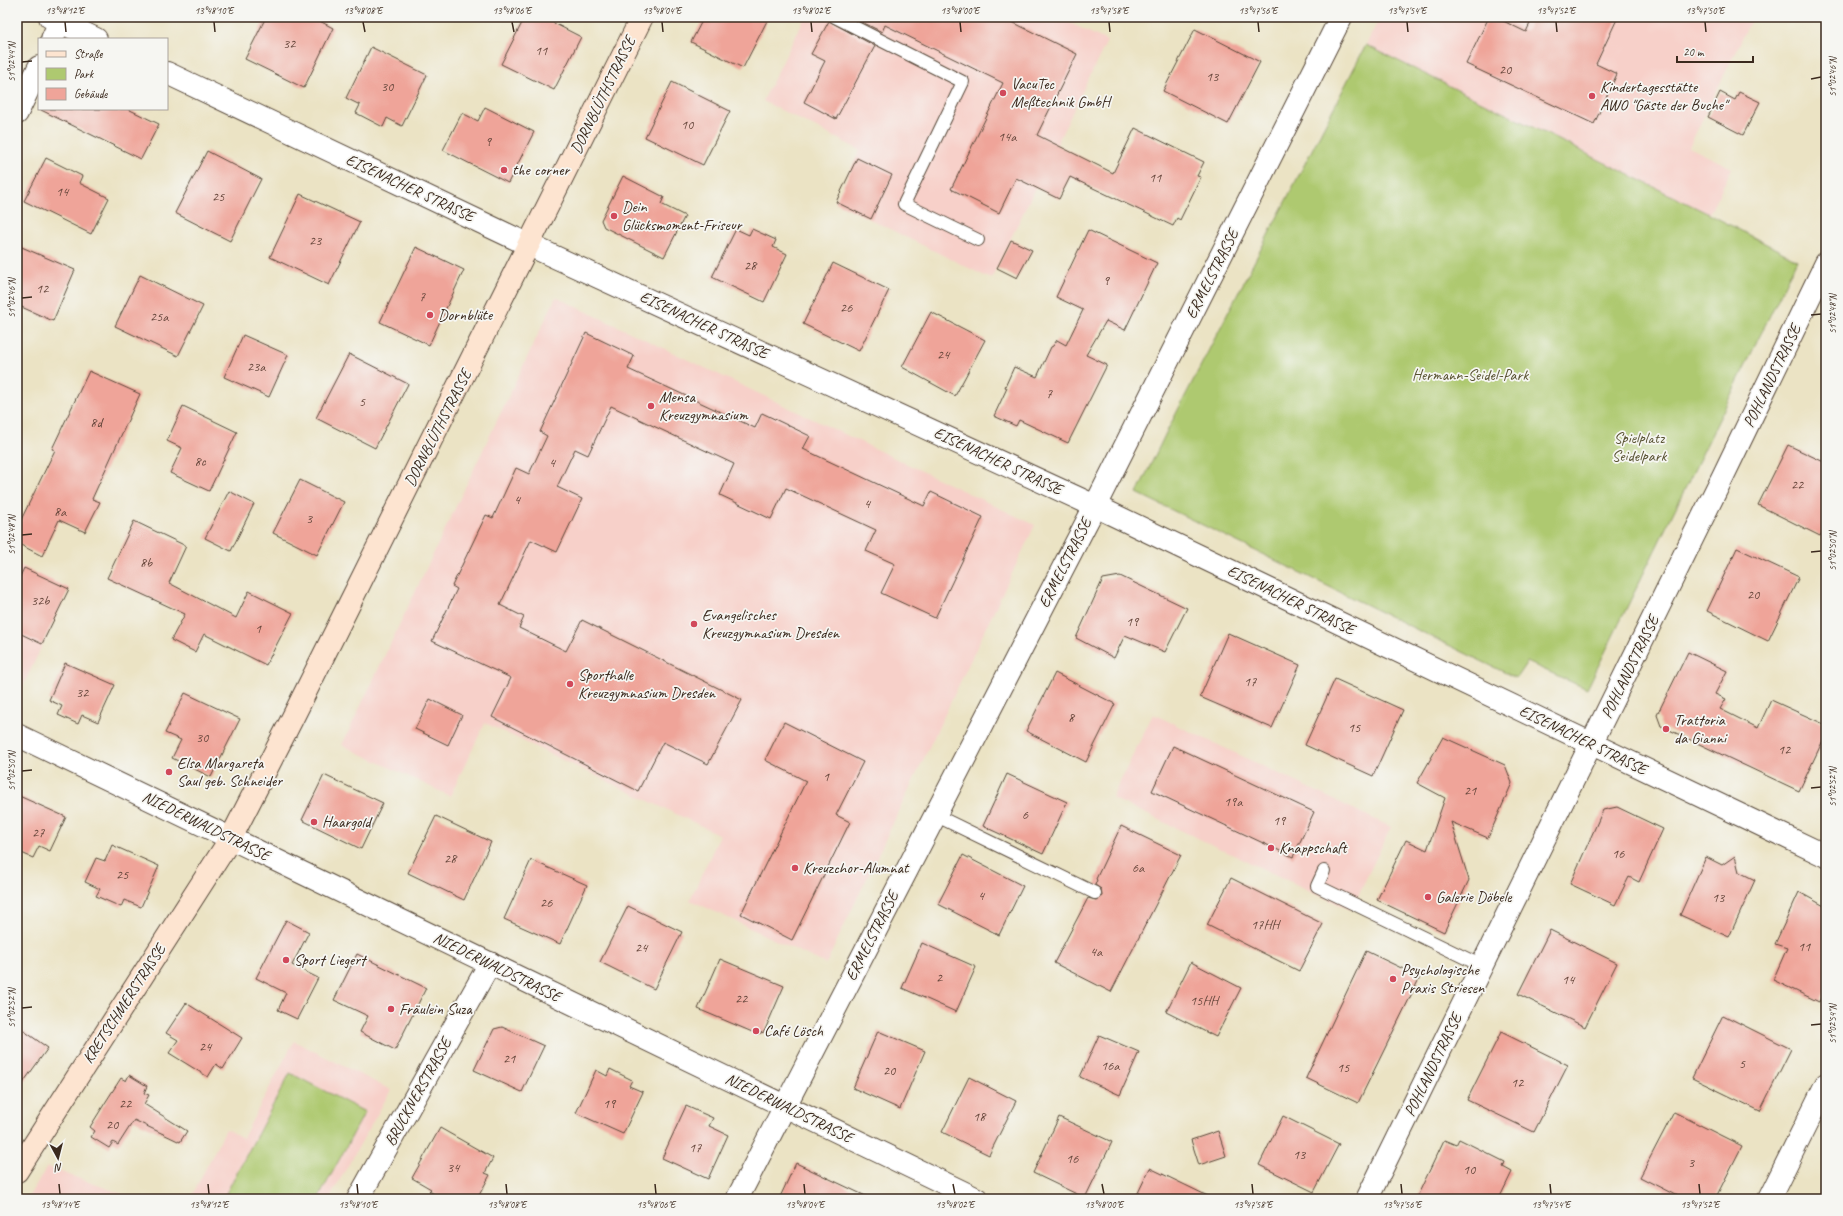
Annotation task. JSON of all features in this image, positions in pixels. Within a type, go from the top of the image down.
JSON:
[{"type":"street","name":"DORNBLÜTHSTRASSE","points":[[231,838],[292,719],[642,17]]},
{"type":"street","name":"ERMELSTRASSE","points":[[737,1199],[1095,506],[1341,17]]},
{"type":"street","points":[[56,24],[93,38]]},
{"type":"street","points":[[17,113],[38,68]]},
{"type":"street","name":"EISENACHER STRASSE","points":[[168,73],[529,244],[1095,506],[1826,856]]},
{"type":"street","name":"POHLANDSTRASSE","points":[[1368,1199],[1592,744],[1826,262]]},
{"type":"street","name":"NIEDERWALDSTRASSE","points":[[17,734],[978,1199]]},
{"type":"street","name":"KRETSCHMERSTRASSE","points":[[17,1170],[231,838]]},
{"type":"street","name":"BRUCKNERSTRASSE","points":[[358,1199],[490,963]]},
{"type":"street","points":[[1769,1199],[1826,1084]]},
{"type":"lane","points":[[835,17],[963,82],[904,204],[978,240]]},
{"type":"lane","points":[[935,816],[1095,893]]},
{"type":"lane","points":[[1324,871],[1316,886],[1482,966]]},
{"type":"shaded area","points":[[805,17],[1058,17],[1107,41],[991,279],[835,202],[860,150],[763,101]]},
{"type":"shaded area","name":"Kindertagesstätte AWO \"Gäste der Buche\"","points":[[1380,17],[1744,17],[1751,20],[1689,147],[1732,168],[1709,214],[1366,45]]},
{"type":"shaded area","name":"Evangelisches Kreuzgymnasium Dresden","points":[[556,297],[1035,525],[826,964],[690,900],[720,835],[485,723],[450,796],[342,745]]},
{"type":"shaded area","points":[[17,564],[69,588],[17,699]]},
{"type":"shaded area","points":[[1153,714],[1391,827],[1351,910],[1112,798]]},
{"type":"shaded area","points":[[294,1041],[391,1090],[329,1199],[190,1199],[226,1129],[243,1138]]},
{"type":"shaded area","points":[[47,1167],[136,1199],[27,1199]]},
{"type":"green space","name":"Hermann-Seidel-Park","points":[[1366,45],[1709,214],[1797,260],[1587,689],[1527,662],[1516,678],[1137,493],[1164,437]]},
{"type":"green space","points":[[290,1073],[365,1112],[318,1199],[223,1199]]},
{"type":"building","points":[[266,17],[312,17],[333,28],[304,88],[245,59]]},
{"type":"building","points":[[525,17],[542,17],[581,37],[554,90],[501,64]]},
{"type":"building","points":[[704,17],[769,17],[743,68],[691,42]]},
{"type":"building","points":[[852,17],[1002,17],[1077,54],[1037,135],[1113,173],[1135,128],[1204,162],[1197,176],[1201,177],[1180,220],[1177,218],[1173,226],[1070,177],[1059,199],[1016,178],[999,213],[951,189],[1003,83],[885,25],[882,32]]},
{"type":"building","points":[[1489,17],[1495,17],[1526,32],[1533,17],[1618,17],[1596,64],[1617,74],[1594,124],[1466,64]]},
{"type":"building","points":[[829,21],[875,46],[836,119],[804,102],[825,61],[811,54]]},
{"type":"building","points":[[1195,29],[1260,62],[1228,124],[1163,91]]},
{"type":"building","points":[[371,47],[427,75],[402,126],[387,118],[383,127],[356,113],[360,105],[346,98]]},
{"type":"building","points":[[672,82],[730,111],[703,165],[645,137]]},
{"type":"building","points":[[1720,92],[1735,100],[1739,92],[1760,102],[1743,135],[1708,117]]},
{"type":"building","points":[[485,107],[534,132],[508,183],[443,150],[462,113],[478,121]]},
{"type":"building","points":[[41,110],[130,110],[159,124],[141,159]]},
{"type":"building","points":[[207,151],[261,179],[230,241],[175,213]]},
{"type":"building","points":[[46,158],[82,176],[79,183],[109,198],[91,234],[24,201]]},
{"type":"building","points":[[857,158],[892,175],[871,219],[836,202]]},
{"type":"building","points":[[623,176],[664,197],[661,204],[685,216],[664,257],[604,227],[601,220]]},
{"type":"building","points":[[300,194],[360,222],[329,285],[270,257]]},
{"type":"building","points":[[736,229],[749,235],[752,229],[776,240],[773,247],[787,254],[764,302],[712,277]]},
{"type":"building","points":[[1088,230],[1157,263],[1125,330],[1106,321],[1086,355],[1107,365],[1068,443],[1019,420],[1016,426],[994,416],[1007,388],[1005,387],[1014,367],[1037,377],[1051,347],[1057,340],[1066,345],[1083,310],[1056,297]]},
{"type":"building","points":[[1011,240],[1032,250],[1017,278],[997,268]]},
{"type":"building","points":[[17,245],[75,270],[53,321],[17,305]]},
{"type":"building","points":[[416,247],[464,270],[429,345],[380,322]]},
{"type":"building","points":[[833,263],[889,290],[859,351],[803,324]]},
{"type":"building","points":[[140,275],[203,306],[178,356],[115,326]]},
{"type":"building","points":[[931,312],[985,340],[955,396],[902,367]]},
{"type":"building","points":[[586,333],[634,356],[628,369],[755,428],[762,413],[810,436],[803,449],[924,506],[931,492],[983,517],[935,618],[881,593],[895,564],[866,551],[876,530],[786,488],[771,519],[720,495],[734,464],[611,406],[588,455],[575,449],[557,487],[582,499],[557,552],[531,540],[500,605],[524,617],[519,628],[566,651],[582,620],[742,700],[708,764],[663,742],[638,791],[492,717],[511,678],[432,641],[457,589],[452,586],[486,515],[493,518],[516,468],[529,474],[547,436],[540,432]]},
{"type":"building","points":[[243,335],[288,355],[269,397],[224,377]]},
{"type":"building","points":[[349,354],[408,384],[375,448],[316,418]]},
{"type":"building","points":[[89,371],[140,394],[92,499],[100,502],[85,532],[59,520],[42,556],[17,543],[17,528],[55,450],[52,449]]},
{"type":"building","points":[[183,406],[237,432],[209,491],[170,473],[182,448],[167,441]]},
{"type":"building","points":[[1788,445],[1826,463],[1826,525],[1820,536],[1758,505]]},
{"type":"building","points":[[300,480],[344,502],[317,555],[273,533]]},
{"type":"building","points":[[229,491],[254,504],[231,551],[205,538]]},
{"type":"building","points":[[134,521],[186,546],[169,583],[236,618],[249,591],[293,613],[266,665],[204,634],[195,652],[171,640],[185,614],[107,578]]},
{"type":"building","points":[[1737,548],[1799,577],[1768,641],[1707,611]]},
{"type":"building","points":[[24,568],[69,589],[42,644],[17,632],[17,583]]},
{"type":"building","points":[[1120,576],[1187,608],[1165,652],[1125,635],[1114,658],[1076,638],[1103,579]]},
{"type":"building","points":[[1228,633],[1300,665],[1272,728],[1200,697]]},
{"type":"building","points":[[1688,652],[1727,671],[1715,694],[1726,699],[1720,709],[1758,728],[1771,700],[1826,725],[1826,734],[1799,791],[1661,726],[1657,715]]},
{"type":"building","points":[[65,663],[115,685],[98,722],[82,715],[78,724],[58,715],[62,706],[49,700]]},
{"type":"building","points":[[1055,673],[1115,704],[1086,762],[1026,731]]},
{"type":"building","points":[[1335,679],[1403,710],[1373,776],[1305,745]]},
{"type":"building","points":[[185,693],[240,719],[211,777],[172,758],[181,740],[165,733]]},
{"type":"building","points":[[430,699],[462,715],[448,745],[415,729]]},
{"type":"building","name":"Kreuzchor-Alumnat","points":[[784,722],[863,762],[836,815],[850,822],[792,940],[741,914],[806,781],[765,760]]},
{"type":"building","points":[[1443,737],[1505,765],[1512,783],[1488,838],[1451,822],[1469,880],[1444,932],[1377,900],[1406,840],[1427,850],[1445,798],[1417,783]]},
{"type":"building","points":[[1173,746],[1314,812],[1293,857],[1152,791]]},
{"type":"building","points":[[1007,774],[1067,802],[1043,854],[983,826]]},
{"type":"building","points":[[324,775],[383,803],[361,849],[302,820]]},
{"type":"building","points":[[17,795],[66,817],[50,851],[39,846],[33,858],[17,851]]},
{"type":"building","points":[[1617,807],[1663,829],[1639,882],[1629,877],[1615,905],[1570,884],[1603,810]]},
{"type":"building","points":[[436,816],[491,842],[464,900],[408,873]]},
{"type":"building","points":[[1121,826],[1181,855],[1111,992],[1054,963],[1088,898],[1096,900],[1102,896],[1101,889],[1095,885],[1096,879]]},
{"type":"building","points":[[112,845],[159,866],[141,907],[124,900],[121,907],[96,896],[100,889],[85,882],[96,858],[105,861]]},
{"type":"building","points":[[963,855],[1023,886],[999,935],[938,904]]},
{"type":"building","points":[[1735,856],[1739,872],[1755,880],[1729,937],[1680,915],[1706,857],[1722,865]]},
{"type":"building","points":[[531,860],[587,885],[560,944],[504,919]]},
{"type":"building","points":[[1231,878],[1323,924],[1299,971],[1207,925]]},
{"type":"building","points":[[1799,892],[1826,907],[1826,988],[1819,1002],[1773,980],[1787,948],[1775,944]]},
{"type":"building","points":[[628,906],[682,932],[654,989],[600,962]]},
{"type":"building","points":[[286,920],[309,932],[292,965],[318,978],[297,1019],[278,1010],[286,993],[256,978]]},
{"type":"building","points":[[1550,930],[1617,963],[1585,1027],[1518,994]]},
{"type":"building","points":[[922,943],[976,967],[956,1012],[902,988]]},
{"type":"building","points":[[1366,951],[1420,977],[1358,1103],[1306,1078]]},
{"type":"building","points":[[357,954],[426,988],[395,1050],[360,1032],[368,1016],[334,1000]]},
{"type":"building","points":[[720,959],[784,986],[764,1032],[757,1034],[698,1009]]},
{"type":"building","points":[[1191,962],[1241,988],[1216,1037],[1166,1012]]},
{"type":"building","points":[[186,1003],[242,1038],[223,1069],[216,1064],[208,1077],[169,1053],[178,1040],[166,1033]]},
{"type":"building","points":[[1723,1015],[1791,1049],[1760,1111],[1692,1078]]},
{"type":"building","points":[[17,1026],[48,1048],[17,1091]]},
{"type":"building","points":[[502,1027],[544,1046],[522,1092],[474,1070],[494,1029]]},
{"type":"building","points":[[878,1031],[925,1051],[900,1109],[853,1088]]},
{"type":"building","points":[[1501,1032],[1568,1065],[1534,1132],[1467,1100]]},
{"type":"building","points":[[1099,1035],[1139,1052],[1120,1095],[1080,1077]]},
{"type":"building","points":[[610,1069],[632,1080],[629,1086],[643,1092],[623,1134],[576,1113],[596,1070],[607,1076]]},
{"type":"building","points":[[129,1075],[147,1086],[144,1093],[149,1095],[144,1104],[187,1131],[180,1142],[134,1120],[118,1145],[113,1142],[109,1148],[91,1137],[95,1131],[90,1127],[121,1078],[126,1081]]},
{"type":"building","points":[[969,1077],[1016,1101],[989,1155],[942,1132]]},
{"type":"building","points":[[686,1106],[713,1118],[709,1126],[728,1135],[708,1179],[662,1158]]},
{"type":"building","points":[[1674,1112],[1742,1146],[1715,1199],[1683,1199],[1640,1177]]},
{"type":"building","points":[[1283,1116],[1339,1144],[1314,1192],[1259,1165]]},
{"type":"building","points":[[1059,1117],[1112,1142],[1085,1198],[1033,1173]]},
{"type":"building","points":[[440,1128],[493,1158],[485,1173],[490,1175],[477,1199],[443,1199],[429,1191],[431,1189],[412,1178]]},
{"type":"building","points":[[1218,1131],[1226,1156],[1199,1165],[1191,1140]]},
{"type":"building","points":[[1459,1139],[1505,1162],[1503,1167],[1512,1172],[1499,1199],[1416,1199],[1444,1140],[1456,1145]]},
{"type":"building","points":[[796,1163],[872,1199],[779,1199]]},
{"type":"building","points":[[1150,1168],[1214,1199],[1135,1199]]},
{"type":"place","name":"VacuTec Meßtechnik GmbH","points":[[1003,93]]},
{"type":"place","name":"Kindertagesstätte AWO \"Gäste der Buche\"","points":[[1592,96]]},
{"type":"place","name":"the corner","points":[[504,170]]},
{"type":"place","name":"Dein Glücksmoment-Friseur","points":[[614,216]]},
{"type":"place","name":"Dornblüte","points":[[430,315]]},
{"type":"place","name":"Mensa Kreuzgymnasium","points":[[651,406]]},
{"type":"place","name":"Evangelisches Kreuzgymnasium Dresden","points":[[694,624]]},
{"type":"place","name":"Sporthalle Kreuzgymnasium Dresden","points":[[570,684]]},
{"type":"place","name":"Trattoria da Gianni","points":[[1666,729]]},
{"type":"place","name":"Elsa Margareta Saul geb. Schneider","points":[[169,772]]},
{"type":"place","name":"Haargold","points":[[314,822]]},
{"type":"place","name":"Knappschaft","points":[[1271,848]]},
{"type":"place","name":"Kreuzchor-Alumnat","points":[[795,868]]},
{"type":"place","name":"Galerie Döbele","points":[[1428,897]]},
{"type":"place","name":"Sport Liegert","points":[[286,960]]},
{"type":"place","name":"Psychologische Praxis Striesen","points":[[1393,979]]},
{"type":"place","name":"Fräulein Suza","points":[[391,1009]]},
{"type":"place","name":"Café Lösch","points":[[756,1031]]},
{"type":"park label","name":"Spielplatz Seidelpark","points":[[1639,447]]}]
